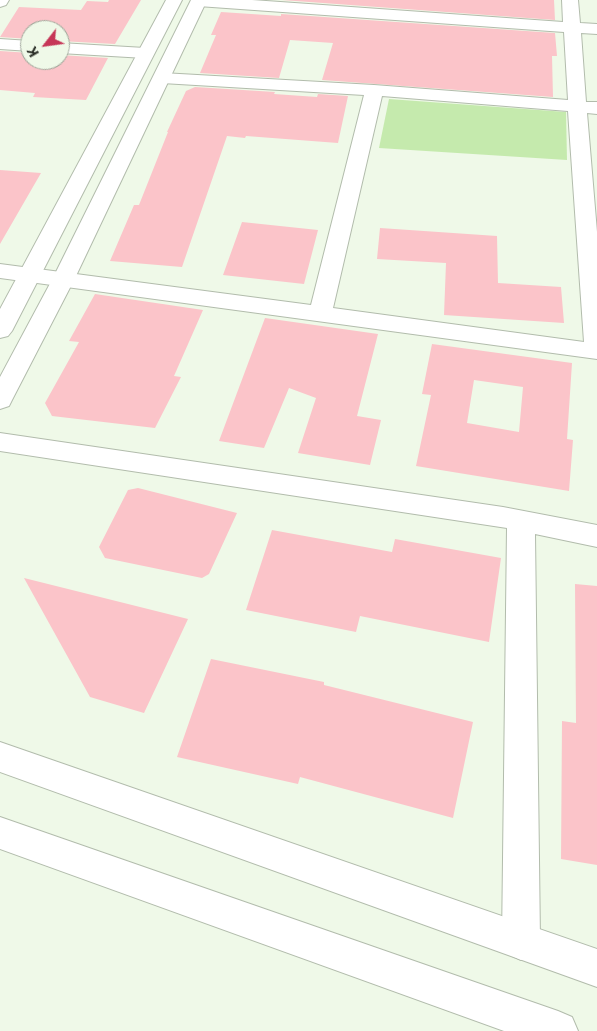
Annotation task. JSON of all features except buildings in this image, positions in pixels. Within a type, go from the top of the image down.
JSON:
[{"type":"street","points":[[0,331],[174,0]]},
{"type":"street","points":[[0,271],[64,278],[320,315],[597,350],[588,107],[572,27],[570,0]]},
{"type":"street","points":[[0,400],[64,278],[198,1],[597,29]]},
{"type":"street","points":[[0,44],[20,45]]},
{"type":"street","points":[[70,49],[145,53]]},
{"type":"street","points":[[162,78],[374,90],[588,107]]},
{"type":"street","points":[[320,315],[374,90]]},
{"type":"street","points":[[0,442],[520,521],[597,536]]},
{"type":"street","points":[[520,521],[522,941]]},
{"type":"street","points":[[0,757],[597,968]]},
{"type":"street","points":[[0,833],[558,1031]]},
{"type":"green space","points":[[389,99],[566,112],[567,160],[379,148]]}]
